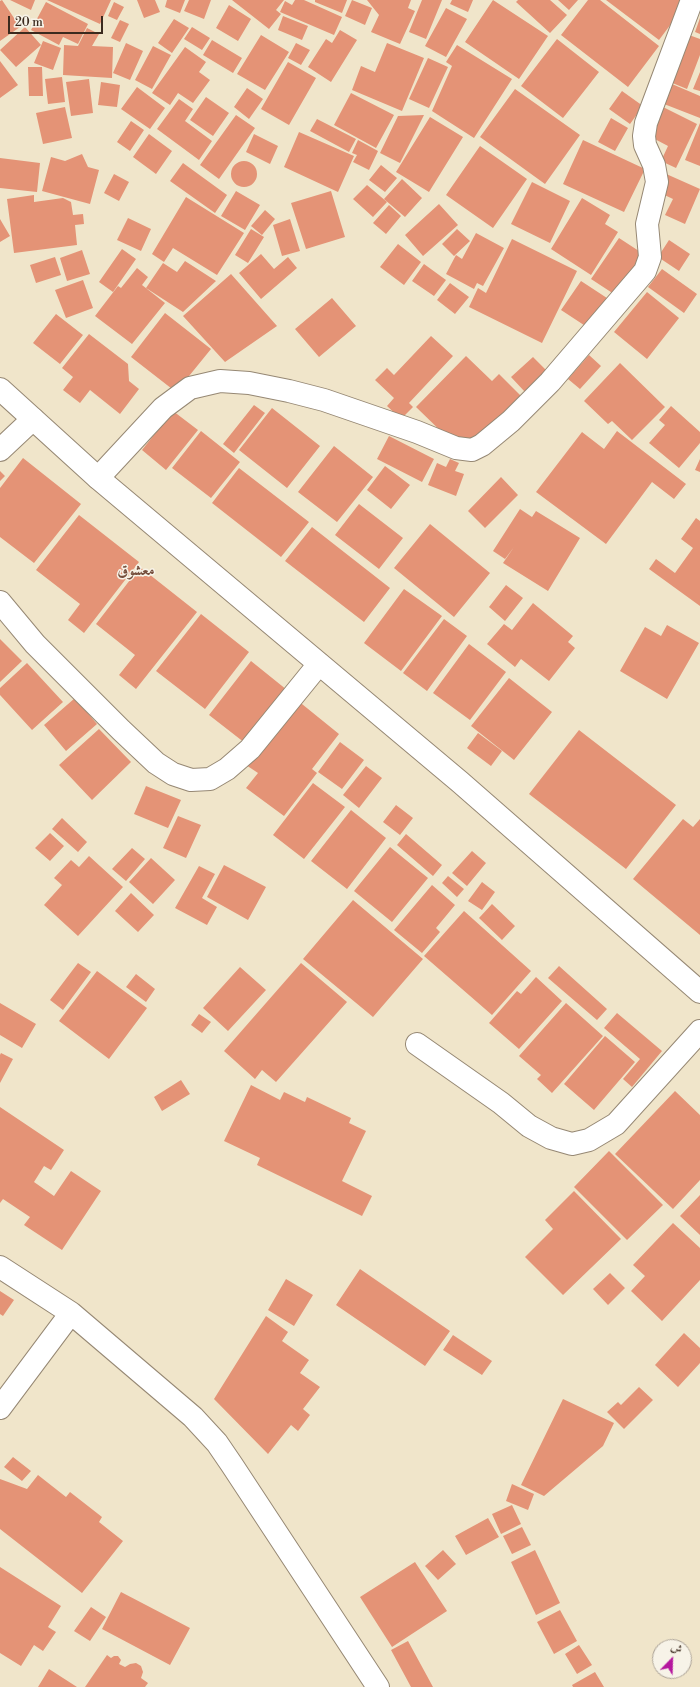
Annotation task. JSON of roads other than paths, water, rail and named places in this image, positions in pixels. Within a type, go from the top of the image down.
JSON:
[{"type":"street","points":[[98,478],[163,408],[190,388],[220,381],[249,383],[324,400],[417,432],[456,448],[472,450],[482,445],[511,421],[550,382],[645,271],[650,257],[647,224],[657,182],[654,164],[645,145],[644,136],[646,123],[692,0]]},
{"type":"street","points":[[0,390],[98,478],[460,782],[700,992]]},
{"type":"street","points":[[0,450],[33,419]]},
{"type":"street","points":[[0,602],[35,644],[121,730],[162,767],[173,774],[191,780],[210,779],[227,769],[250,749],[319,664]]},
{"type":"street","points":[[416,1044],[501,1104],[529,1126],[551,1138],[572,1144],[589,1140],[616,1124],[700,1031]]},
{"type":"street","points":[[0,1267],[72,1313],[193,1416],[217,1443],[378,1687]]},
{"type":"street","points":[[0,1408],[72,1313]]},
{"type":"district","name":"معشوق","points":[[136,571]]}]
